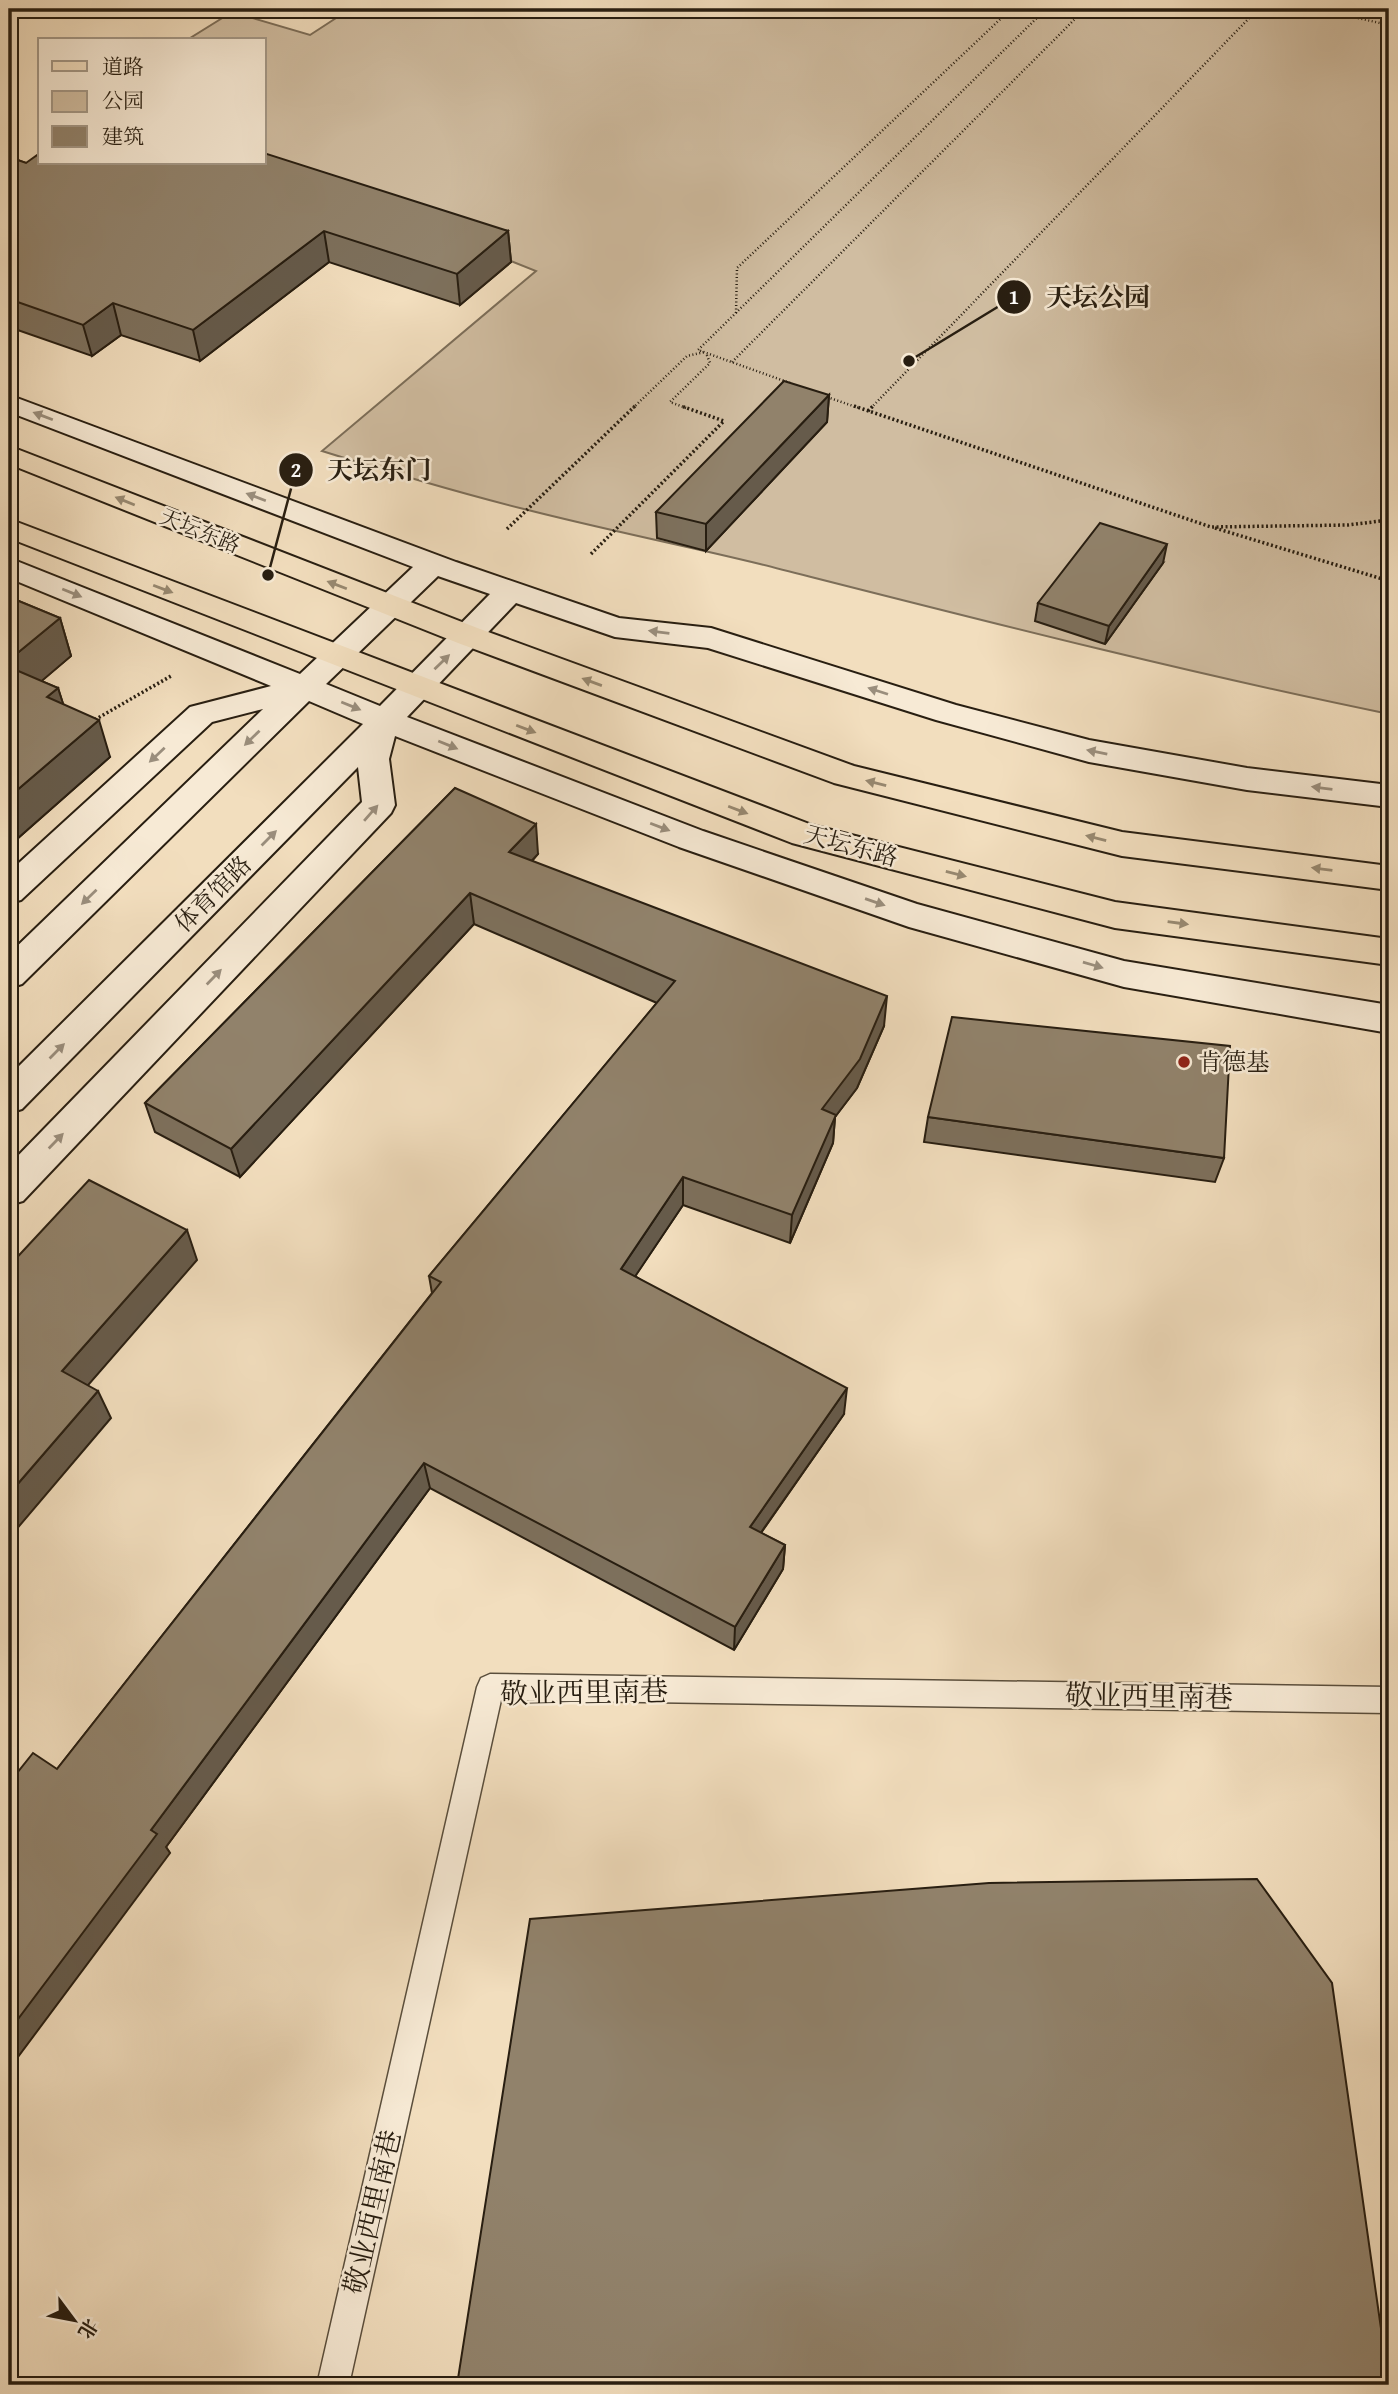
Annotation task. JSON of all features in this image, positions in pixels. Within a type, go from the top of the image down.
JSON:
[{"type":"main road","name":"天坛东路","points":[[9,454],[469,636],[846,775],[1122,844],[1389,878]]},
{"type":"main road","name":"天坛东路","points":[[9,528],[804,835],[1115,915],[1389,952]]},
{"type":"street","points":[[9,403],[434,564],[615,627],[712,638],[947,713],[1089,751],[1247,779],[1389,796]]},
{"type":"street","points":[[9,975],[434,564]]},
{"type":"street","name":"天坛东路","points":[[9,568],[384,720],[691,839],[909,914],[1124,974],[1389,1019]]},
{"type":"street","name":"体育馆路","points":[[9,1099],[469,636],[510,591]]},
{"type":"street","points":[[9,891],[201,714],[304,687]]},
{"type":"street","points":[[9,1190],[379,805],[373,759],[384,720]]},
{"type":"lane","name":"敬业西里南巷","points":[[332,2385],[490,1687],[1389,1700]]},
{"type":"path","points":[[736,313],[737,268],[1011,9]]},
{"type":"path","points":[[794,385],[698,350],[1046,9]]},
{"type":"path","points":[[732,362],[1085,9]]},
{"type":"path","points":[[868,411],[1258,9]]},
{"type":"path","points":[[1317,9],[1389,25]]},
{"type":"path","points":[[507,529],[687,356],[705,352]]},
{"type":"path","points":[[591,554],[724,421],[670,402],[710,363],[705,352]]},
{"type":"path","points":[[819,394],[1211,527],[1389,581]]},
{"type":"path","points":[[1211,527],[1348,525],[1389,520]]},
{"type":"path","points":[[89,724],[99,715],[178,672]]},
{"type":"green space","points":[[350,9],[1389,9],[1389,714],[1152,662],[760,564],[553,516],[448,489],[322,451],[536,271],[266,164],[266,38],[190,38],[232,12],[310,35]]},
{"type":"building","points":[[38,154],[38,164],[266,164],[266,154],[508,231],[457,274],[324,231],[193,330],[113,303],[83,325],[9,299],[9,157],[26,163]]},
{"type":"building","points":[[784,381],[829,395],[706,524],[656,512]]},
{"type":"building","points":[[1100,523],[1167,544],[1109,626],[1038,603]]},
{"type":"building","points":[[9,597],[60,618],[9,660]]},
{"type":"building","points":[[9,667],[58,688],[47,697],[99,720],[9,797]]},
{"type":"building","points":[[455,788],[536,824],[509,852],[887,996],[860,1059],[822,1109],[836,1115],[792,1215],[683,1177],[621,1269],[847,1388],[750,1527],[785,1545],[735,1627],[424,1463],[151,1830],[157,1834],[9,2031],[9,1783],[33,1753],[57,1769],[441,1282],[429,1276],[675,981],[470,893],[231,1149],[145,1103]]},
{"type":"building","points":[[952,1017],[1230,1046],[1224,1158],[928,1117]]},
{"type":"building","points":[[89,1180],[187,1230],[62,1371],[98,1391],[9,1494],[9,1266]]},
{"type":"building","points":[[1257,1879],[1332,1983],[1389,2385],[457,2385],[530,1919],[989,1883]]},
{"type":"place","name":"天坛公园","points":[[909,361]]},
{"type":"place","name":"天坛东门","points":[[268,575]]},
{"type":"place","name":"肯德基","points":[[1184,1062]]}]
